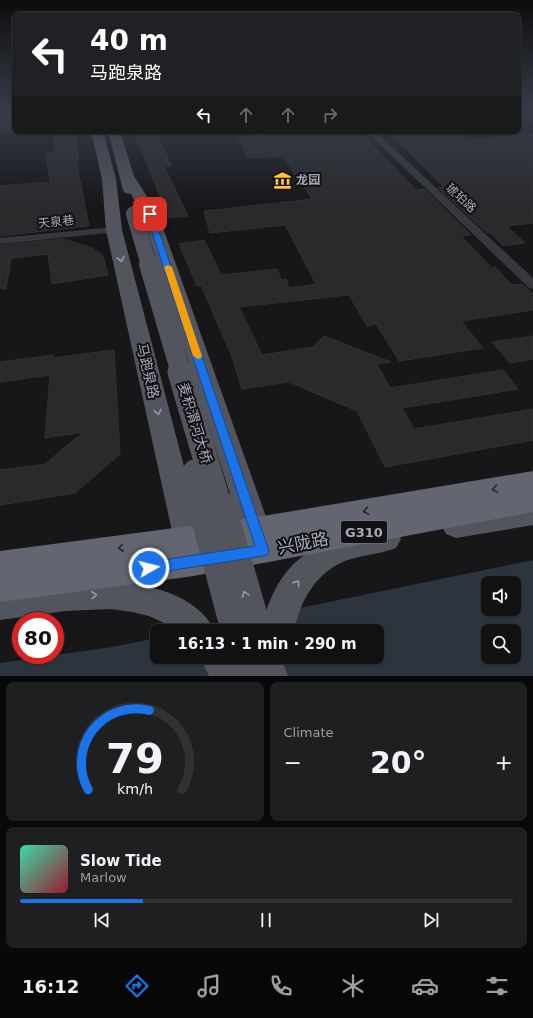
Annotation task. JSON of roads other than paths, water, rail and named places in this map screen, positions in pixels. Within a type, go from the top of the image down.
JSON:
[{"type":"highway","name":"兴陇路","points":[[260,540],[533,482]]},
{"type":"highway","name":"兴陇路","points":[[0,588],[191,551],[533,500]]},
{"type":"highway","name":"兴陇路","points":[[0,565],[191,551]]},
{"type":"main road","name":"马跑泉路","points":[[102,142],[118,178],[150,214],[260,540]]},
{"type":"main road","name":"马跑泉路","points":[[115,142],[124,219],[191,551]]},
{"type":"main road","name":"麦积渭河大桥","points":[[124,219],[235,624]]},
{"type":"main road","name":"麦积渭河大桥","points":[[124,219],[254,624]]},
{"type":"main road","points":[[279,624],[286,600],[299,579],[321,559],[358,545],[406,535],[533,513]]},
{"type":"main road","points":[[0,605],[60,597],[111,595],[144,599],[174,612],[188,624]]},
{"type":"main road","points":[[221,664],[229,676]]},
{"type":"main road","points":[[246,664],[249,676]]},
{"type":"main road","points":[[266,664],[270,676]]},
{"type":"main road","points":[[277,664],[278,676]]},
{"type":"street","name":"琥珀路","points":[[381,142],[533,285]]},
{"type":"street","name":"天泉巷","points":[[0,241],[124,219]]},
{"type":"place","name":"龙园","points":[[283,180]]}]
